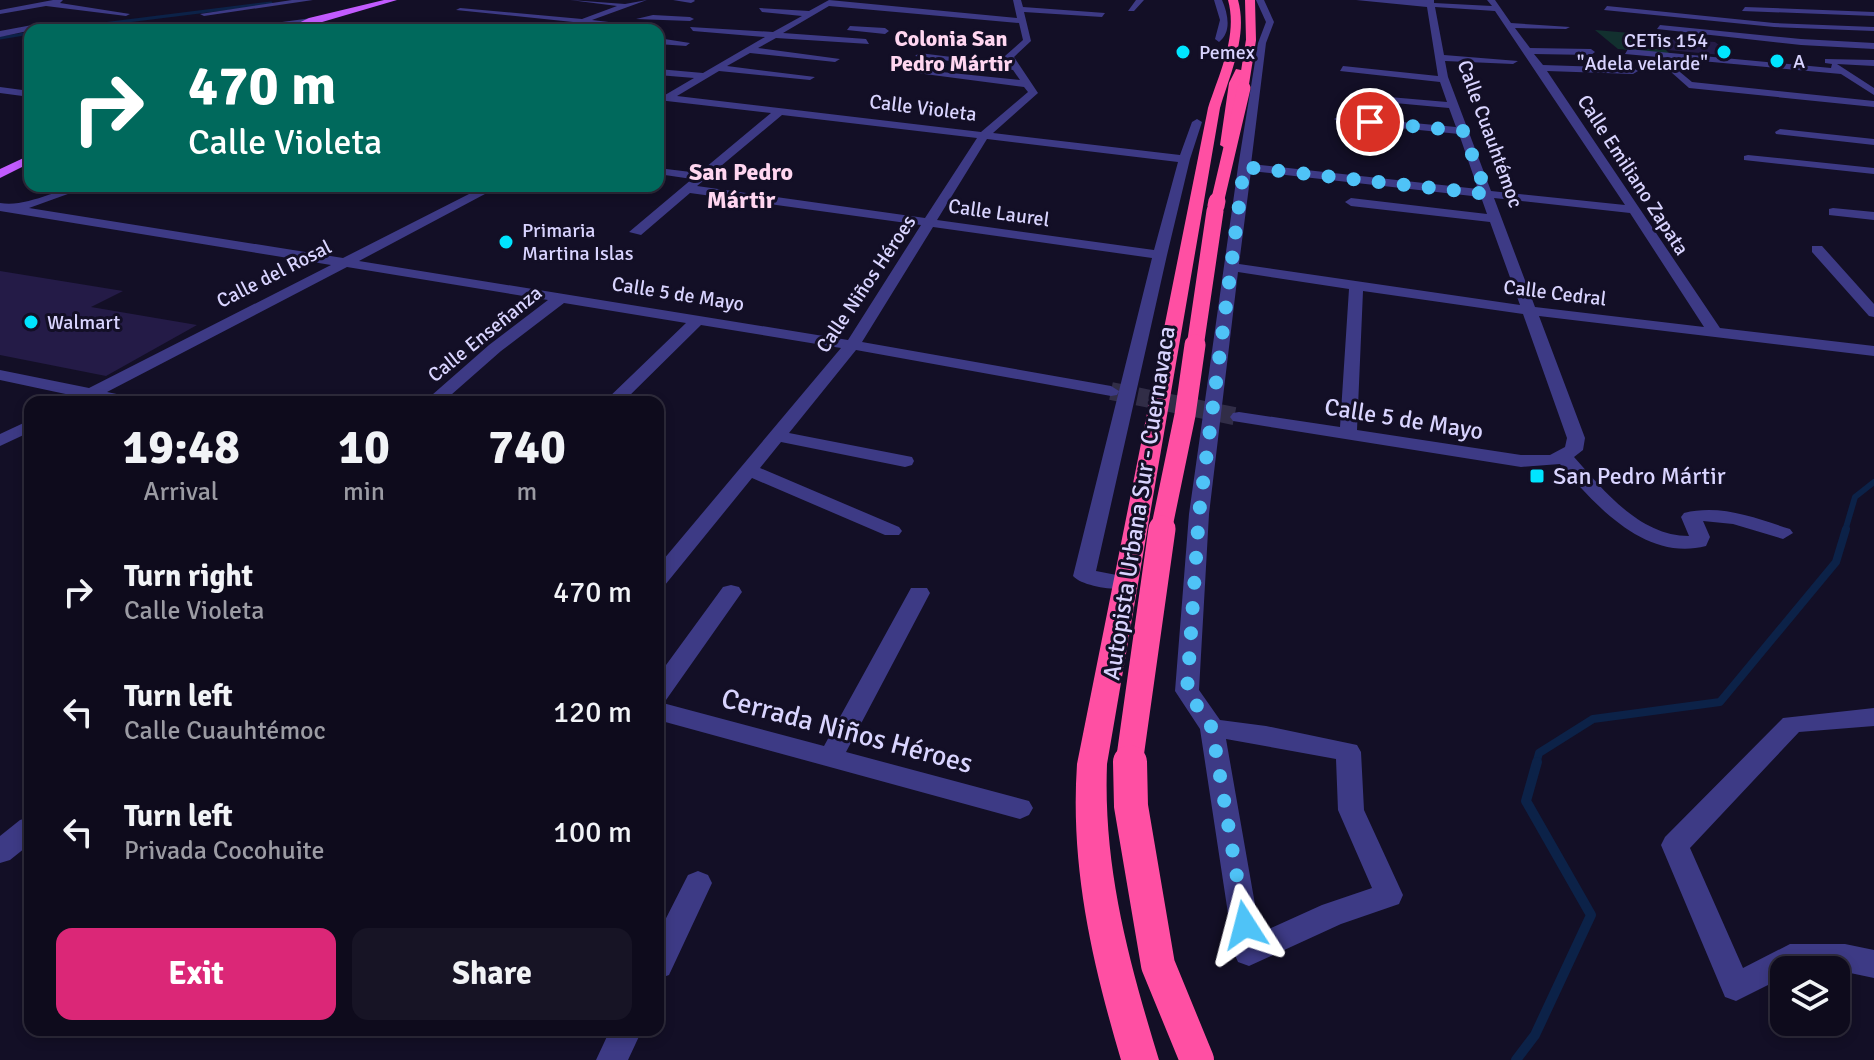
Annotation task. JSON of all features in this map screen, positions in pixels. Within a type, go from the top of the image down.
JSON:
[{"type":"highway","points":[[1140,1060],[1118,986],[1098,899],[1090,826],[1092,764],[1206,115],[1237,20],[1235,0]]},
{"type":"highway","name":"Autopista Urbana Sur - Cuernavaca","points":[[1178,1060],[1142,960],[1114,768],[1125,676],[1242,27],[1243,16],[1235,0]]},
{"type":"highway","points":[[1205,1060],[1168,961],[1151,881],[1139,766],[1147,675],[1192,417],[1235,83],[1255,43],[1248,0]]},
{"type":"highway","name":"Autopista Urbana Sur - Cuernavaca","points":[[1197,1060],[1158,965],[1131,806],[1129,766],[1157,551],[1185,415],[1215,211],[1250,47],[1254,19],[1248,0]]},
{"type":"main road","points":[[302,24],[393,0]]},
{"type":"main road","points":[[0,174],[24,161]]},
{"type":"street","points":[[1,16],[68,0]]},
{"type":"street","points":[[204,14],[309,0]]},
{"type":"street","points":[[574,0],[628,5]]},
{"type":"street","points":[[571,24],[643,0]]},
{"type":"street","points":[[677,0],[691,1]]},
{"type":"street","points":[[1131,9],[1140,0]]},
{"type":"street","points":[[1218,0],[1224,21],[1219,39]]},
{"type":"street","points":[[1212,728],[1266,735],[1348,752],[1351,810],[1389,895],[1332,914],[1249,953],[1212,728],[1187,691],[1199,514],[1244,167],[1255,43],[1270,22],[1260,0]]},
{"type":"street","points":[[1360,0],[1499,8]]},
{"type":"street","points":[[1613,0],[1674,4]]},
{"type":"street","points":[[0,1],[34,6]]},
{"type":"street","points":[[664,97],[812,16],[830,2],[1102,15]]},
{"type":"street","name":"Calle Cuauhtémoc","points":[[1430,2],[1443,79],[1576,438],[1574,450],[1563,456]]},
{"type":"street","points":[[47,4],[126,14]]},
{"type":"street","points":[[1736,4],[1751,9],[1874,14]]},
{"type":"street","name":"Calle Emiliano Zapata","points":[[1499,8],[1715,332]]},
{"type":"street","points":[[1607,8],[1774,25],[1874,29]]},
{"type":"street","points":[[1751,9],[1874,92]]},
{"type":"street","points":[[460,10],[603,24]]},
{"type":"street","points":[[762,10],[812,16],[960,24]]},
{"type":"street","points":[[922,73],[1022,93],[1009,56],[1027,41],[1019,10]]},
{"type":"street","points":[[1,16],[38,24]]},
{"type":"street","points":[[596,16],[866,42]]},
{"type":"street","points":[[287,24],[312,20]]},
{"type":"street","points":[[779,23],[795,23]]},
{"type":"street","points":[[1508,25],[1566,27]]},
{"type":"street","points":[[1651,26],[1801,42],[1874,46]]},
{"type":"street","points":[[841,27],[885,31]]},
{"type":"street","points":[[0,34],[24,29]]},
{"type":"street","points":[[664,41],[686,43]]},
{"type":"street","points":[[747,50],[835,59]]},
{"type":"street","points":[[1527,51],[1591,52]]},
{"type":"street","points":[[1628,52],[1844,72]]},
{"type":"street","points":[[919,56],[1015,67]]},
{"type":"street","points":[[1440,58],[1513,61]]},
{"type":"street","points":[[1828,61],[1874,63]]},
{"type":"street","points":[[716,68],[810,77]]},
{"type":"street","points":[[1540,68],[1633,71]]},
{"type":"street","points":[[1343,69],[1443,79]]},
{"type":"street","points":[[1674,70],[1689,85],[1874,104]]},
{"type":"street","points":[[664,73],[705,76]]},
{"type":"street","points":[[1734,74],[1759,92]]},
{"type":"street","points":[[1548,79],[1627,82]]},
{"type":"street","points":[[1859,83],[1874,83]]},
{"type":"street","points":[[0,90],[24,93]]},
{"type":"street","name":"Calle Niños Héroes","points":[[664,573],[852,345],[931,224],[984,135],[1022,93]]},
{"type":"street","points":[[1366,98],[1453,105]]},
{"type":"street","name":"Calle Violeta","points":[[664,99],[1184,159]]},
{"type":"street","points":[[636,232],[780,111]]},
{"type":"street","points":[[1124,583],[1084,576],[1184,159],[1206,115]]},
{"type":"street","points":[[1339,119],[1463,131]]},
{"type":"street","points":[[1780,132],[1874,142]]},
{"type":"street","points":[[1748,158],[1874,171]]},
{"type":"street","points":[[1244,167],[1633,210]]},
{"type":"street","points":[[664,172],[704,177]]},
{"type":"street","name":"Calle Laurel","points":[[690,189],[1160,255]]},
{"type":"street","points":[[5,210],[64,192]]},
{"type":"street","name":"Calle del Rosal","points":[[87,396],[483,192]]},
{"type":"street","points":[[1351,202],[1496,219]]},
{"type":"street","name":"Calle 5 de Mayo","points":[[5,210],[347,261],[1111,391]]},
{"type":"street","points":[[1833,212],[1874,216]]},
{"type":"street","points":[[1817,249],[1874,313]]},
{"type":"street","name":"Calle Cedral","points":[[1231,267],[1531,311],[1874,351]]},
{"type":"street","points":[[1348,435],[1356,287]]},
{"type":"street","name":"Calle Enseñanza","points":[[440,396],[495,348],[562,297]]},
{"type":"street","points":[[619,396],[698,320]]},
{"type":"street","points":[[0,375],[76,396]]},
{"type":"street","name":"Calle 5 de Mayo","points":[[1239,417],[1521,461],[1563,456]]},
{"type":"street","points":[[0,441],[24,428]]},
{"type":"street","points":[[777,436],[905,461]]},
{"type":"street","points":[[1563,456],[1616,514],[1633,525],[1676,541],[1699,542],[1700,537],[1691,517],[1698,515],[1721,516],[1783,533]]},
{"type":"street","points":[[749,470],[892,531]]},
{"type":"street","points":[[664,686],[731,592]]},
{"type":"street","points":[[830,757],[919,593]]},
{"type":"street","name":"Cerrada Niños Héroes","points":[[664,713],[1020,808]]},
{"type":"street","points":[[1874,717],[1792,724],[1675,845],[1736,987],[1790,958],[1845,958],[1874,964]]},
{"type":"street","points":[[0,852],[24,833]]},
{"type":"street","points":[[664,953],[698,883]]},
{"type":"street","points":[[612,1060],[623,1036]]},
{"type":"green space","points":[[1595,30],[1654,35],[1663,46],[1650,38],[1629,38],[1637,48],[1665,49],[1670,54],[1618,49]]},
{"type":"building","points":[[1667,39],[1715,42],[1733,56],[1667,50]]},
{"type":"building","points":[[0,271],[123,291],[91,307],[197,325],[106,376],[0,355]]},
{"type":"waterway","points":[[103,24],[271,3]]},
{"type":"waterway","points":[[0,38],[24,34]]},
{"type":"waterway","points":[[1845,531],[1855,497],[1874,482]]},
{"type":"waterway","points":[[1536,764],[1539,753],[1593,719],[1720,702],[1836,562],[1846,529]]},
{"type":"waterway","points":[[1516,1060],[1535,1035],[1591,915],[1526,801],[1537,762]]},
{"type":"tunnel","points":[[1111,391],[1239,417]]},
{"type":"place","name":"Pemex","points":[[1183,52]]},
{"type":"place","name":"CETis 154 \"Adela velarde\"","points":[[1724,52]]},
{"type":"place","name":"A","points":[[1777,61]]},
{"type":"place","name":"Primaria Martina Islas","points":[[506,242]]},
{"type":"place","name":"Walmart","points":[[31,322]]},
{"type":"place","name":"San Pedro Mártir","points":[[1537,476]]},
{"type":"district","name":"Colonia San Pedro Mártir","points":[[951,50]]},
{"type":"district","name":"San Pedro Mártir","points":[[741,186]]},
{"type":"route","points":[[1245,925],[1212,728],[1187,691],[1199,514],[1244,167],[1487,194],[1463,131],[1370,122]]}]
